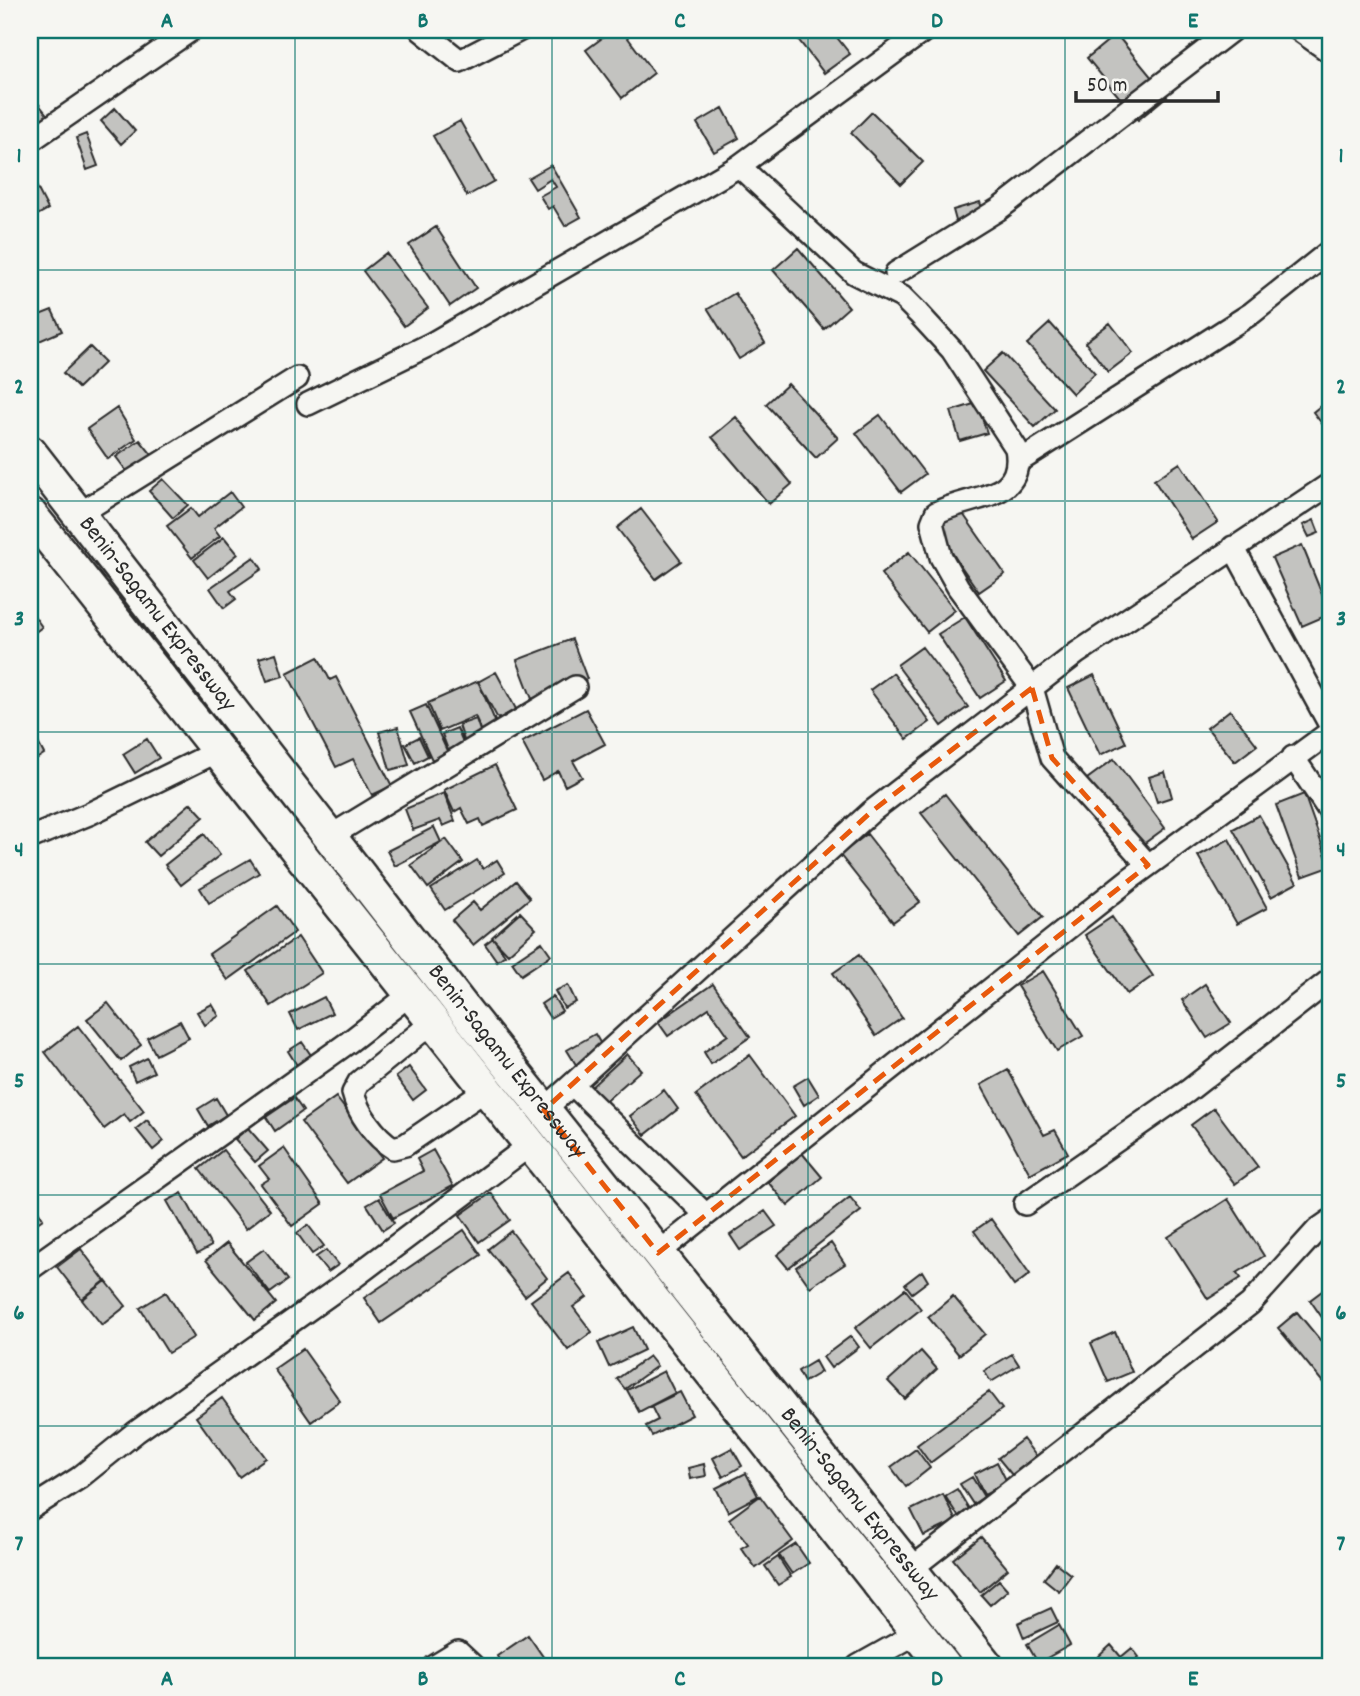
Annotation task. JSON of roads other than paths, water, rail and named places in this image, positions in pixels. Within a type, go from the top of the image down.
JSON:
[{"type":"highway","name":"Benin-Sagamu Expressway","points":[[30,452],[544,1110],[912,1568],[987,1666]]},
{"type":"highway","points":[[30,514],[220,750],[944,1666]]},
{"type":"street","points":[[30,141],[191,30]]},
{"type":"street","points":[[421,30],[460,61],[520,30]]},
{"type":"street","points":[[308,404],[431,344],[738,166],[925,30]]},
{"type":"street","points":[[896,272],[999,209],[1232,30]]},
{"type":"street","points":[[1299,30],[1330,52]]},
{"type":"street","points":[[738,166],[854,273],[902,297],[918,313],[952,350],[1016,448],[1018,462],[1015,478],[1004,488],[936,513],[932,523],[941,557],[958,587],[1032,688],[1052,758],[1148,865]]},
{"type":"street","points":[[1018,462],[1252,313],[1330,251]]},
{"type":"street","points":[[79,514],[297,378]]},
{"type":"street","points":[[544,1110],[871,812],[1077,653],[1330,484]]},
{"type":"street","points":[[1233,547],[1330,724]]},
{"type":"street","points":[[329,837],[575,687]]},
{"type":"street","points":[[658,1253],[1148,865],[1330,732]]},
{"type":"street","points":[[30,838],[89,814],[220,750]]},
{"type":"street","points":[[1293,757],[1330,812]]},
{"type":"street","points":[[1025,1204],[1188,1091],[1330,980]]},
{"type":"street","points":[[30,1269],[349,1042],[412,993]]},
{"type":"street","points":[[434,1021],[359,1082],[353,1093],[356,1105],[383,1141],[393,1147],[405,1145],[487,1089]]},
{"type":"street","points":[[573,1085],[706,1215]]},
{"type":"street","points":[[30,1509],[79,1478],[136,1432],[353,1278],[530,1144]]},
{"type":"street","points":[[912,1568],[1250,1304],[1317,1230],[1330,1221]]},
{"type":"street","points":[[858,1666],[917,1633]]},
{"type":"street","points":[[435,1666],[458,1652],[473,1666]]}]
